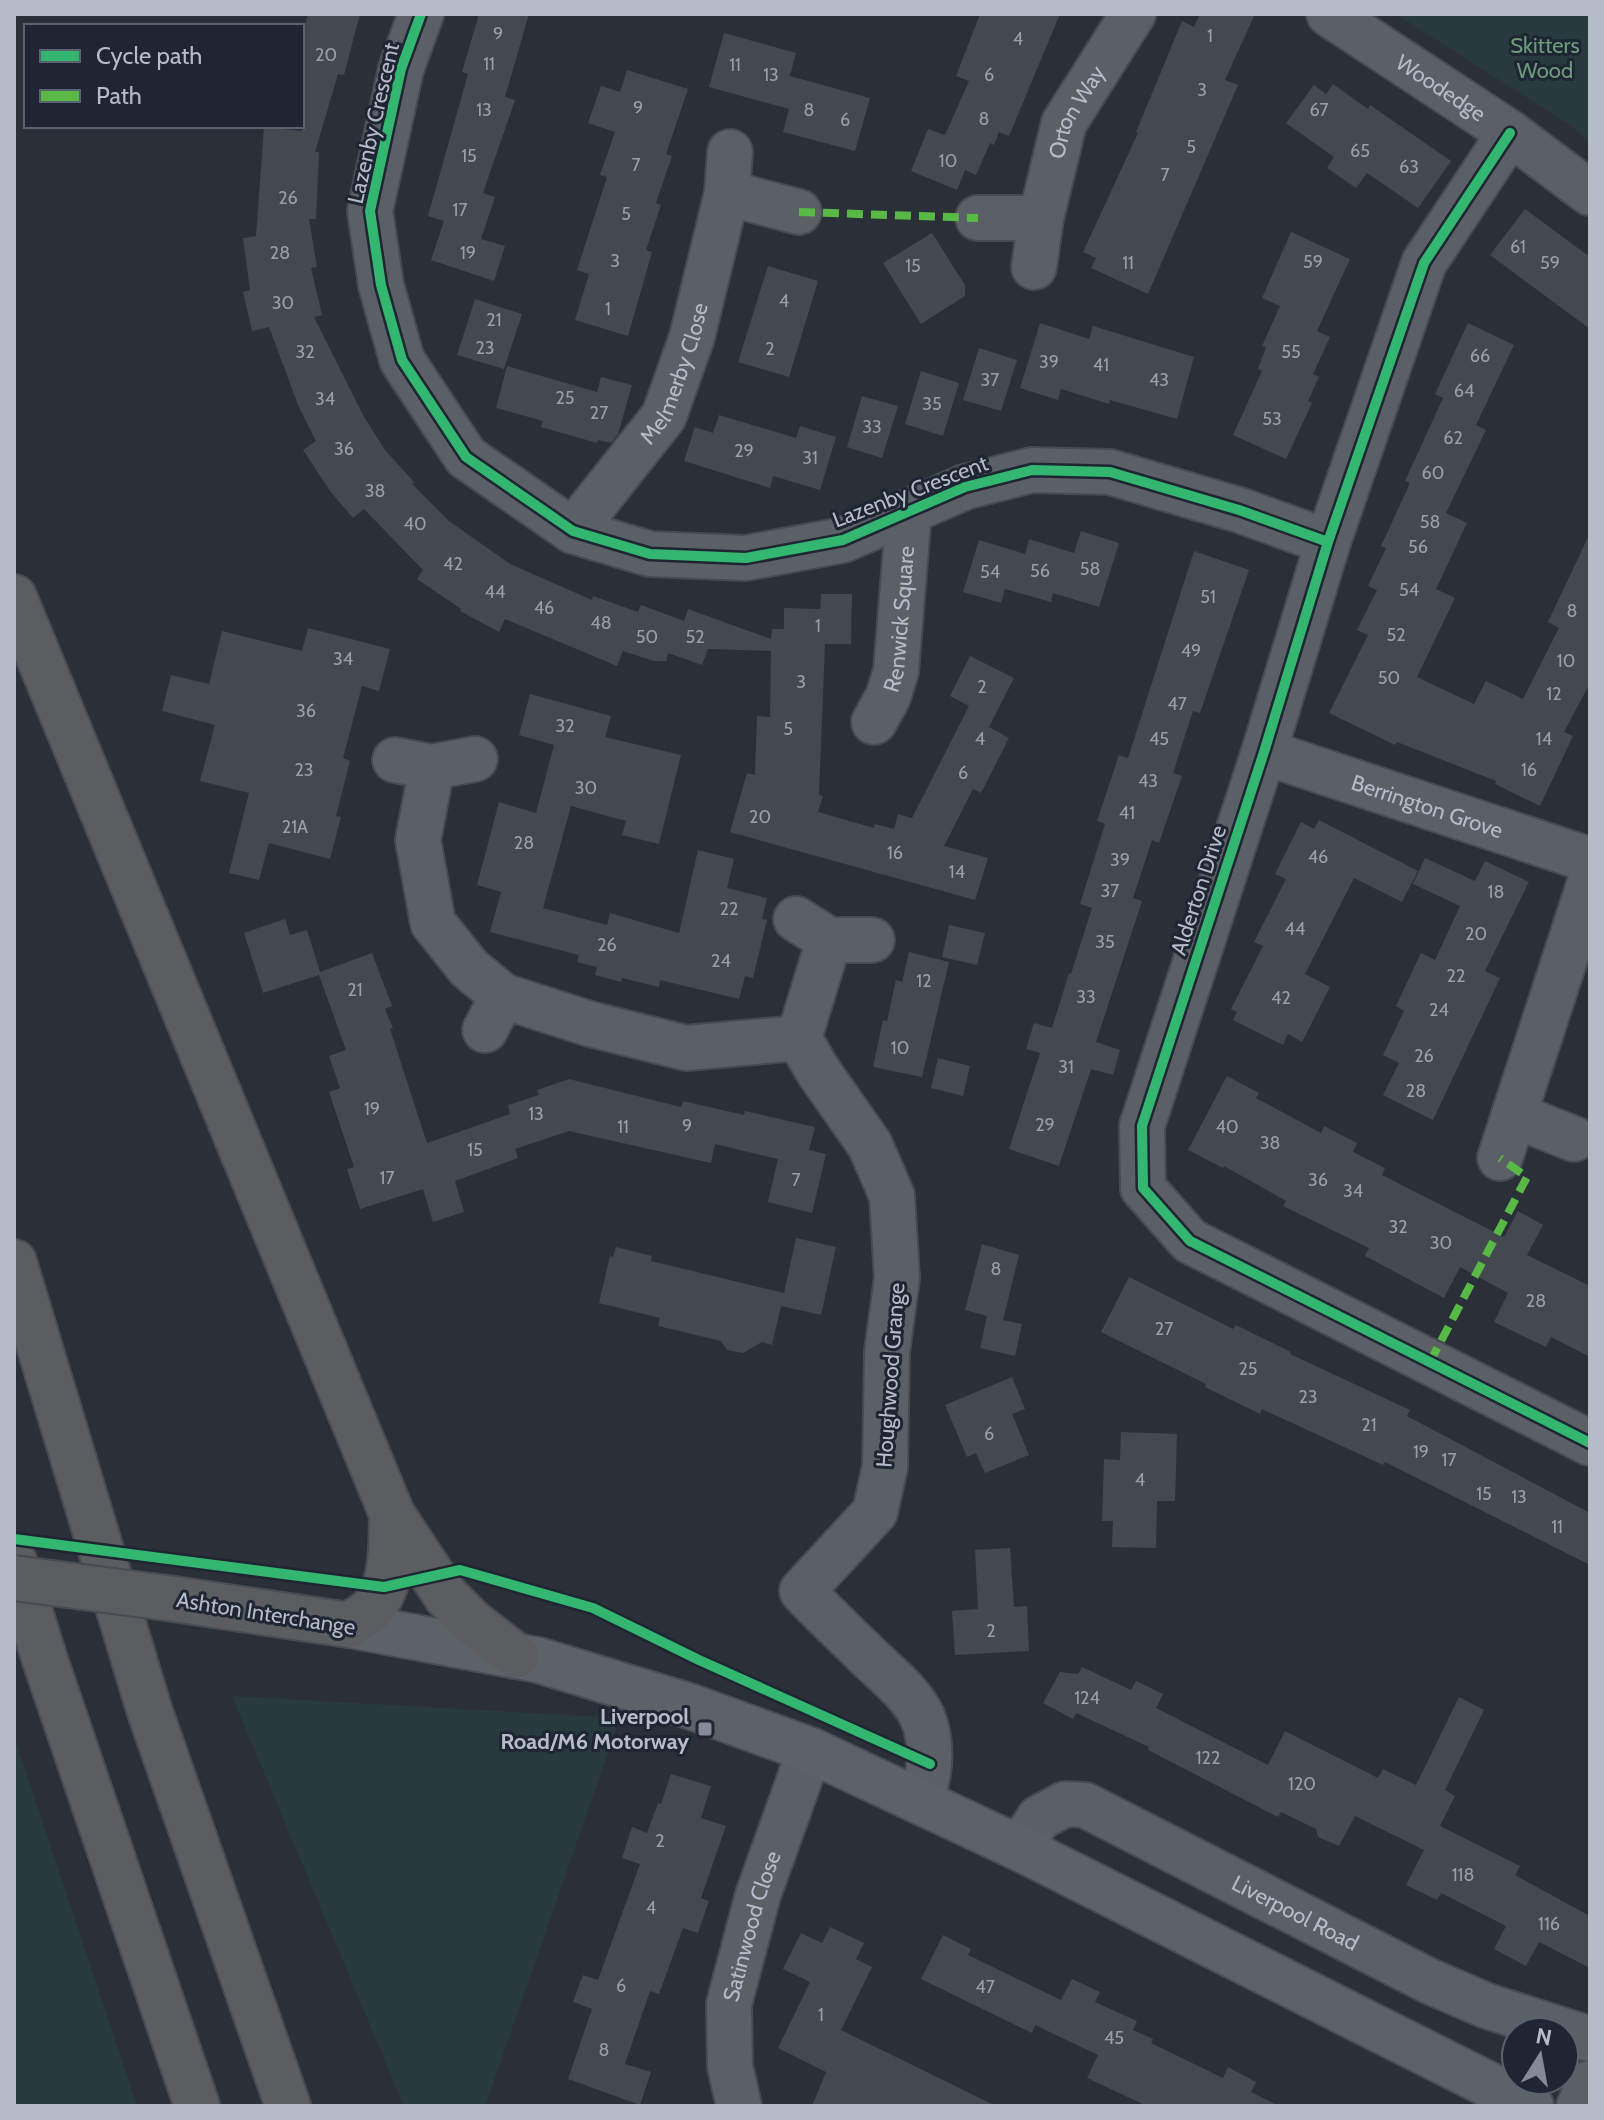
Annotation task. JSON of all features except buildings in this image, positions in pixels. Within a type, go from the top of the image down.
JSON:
[{"type":"highway","points":[[14,597],[392,1514],[446,1596],[471,1621],[516,1656]]},
{"type":"highway","points":[[14,1262],[149,1709],[288,2106]]},
{"type":"highway","points":[[349,1625],[371,1610],[384,1587],[391,1560],[392,1514]]},
{"type":"highway","points":[[14,1561],[197,2106]]},
{"type":"highway","name":"Ashton Interchange","points":[[14,1578],[349,1625]]},
{"type":"main road","name":"Ashton Interchange","points":[[349,1625],[516,1656]]},
{"type":"main road","points":[[516,1656],[689,1706],[810,1750],[1019,1848],[1531,2106]]},
{"type":"street","name":"Lazenby Crescent","points":[[421,14],[401,69],[370,211],[381,285],[402,360],[466,457],[573,531],[650,554],[746,558],[843,540],[965,487],[1032,470],[1110,472],[1239,510],[1328,542]]},
{"type":"street","name":"Orton Way","points":[[1034,267],[1041,218],[1064,123],[1133,14]]},
{"type":"street","name":"Woodedge","points":[[1329,14],[1510,133],[1590,193]]},
{"type":"street","name":"Alderton Drive","points":[[1510,133],[1424,263],[1328,542],[1264,752],[1142,1126],[1143,1188],[1190,1241],[1590,1443]]},
{"type":"street","name":"Melmerby Close","points":[[573,531],[664,416],[692,337],[728,172],[799,212]]},
{"type":"street","points":[[978,218],[1041,218]]},
{"type":"street","name":"Renwick Square","points":[[874,722],[888,697],[896,671],[909,511]]},
{"type":"street","name":"Berrington Grove","points":[[1264,752],[1590,860]]},
{"type":"street","points":[[475,759],[414,764],[418,840],[433,923],[469,968],[494,1013],[590,1024],[686,1048],[799,1038],[812,930],[872,940]]},
{"type":"street","points":[[1500,1158],[1590,882]]},
{"type":"street","name":"Houghwood Grange","points":[[799,1038],[818,1071],[870,1145],[892,1196],[897,1278],[887,1352],[885,1467],[875,1512],[802,1591],[903,1690],[922,1716],[930,1764],[921,1801]]},
{"type":"street","points":[[1514,1115],[1574,1139]]},
{"type":"street","name":"Satinwood Close","points":[[739,2106],[730,2066],[729,2004],[758,1895],[810,1750]]},
{"type":"street","name":"Liverpool Road","points":[[1019,1848],[1039,1818],[1065,1804],[1085,1805],[1429,1981],[1487,2006],[1590,2039]]},
{"type":"street","points":[[1579,2106],[1590,2083]]},
{"type":"green space","name":"Skitters Wood","points":[[1396,14],[1590,14],[1590,142],[1570,125]]},
{"type":"green space","points":[[232,1696],[620,1718],[485,2106],[404,2106]]},
{"type":"green space","points":[[14,1737],[137,2106],[14,2106]]},
{"type":"marked path","points":[[799,212],[978,218]]},
{"type":"marked path","points":[[1430,1362],[1527,1177],[1500,1158]]},
{"type":"cycle path","points":[[421,14],[401,69],[370,211],[381,285],[402,360],[466,457],[573,531],[650,554],[746,558],[843,540],[965,487],[1032,470],[1110,472],[1239,510],[1328,542]]},
{"type":"cycle path","points":[[1510,133],[1424,263],[1328,542],[1264,752],[1142,1126],[1143,1188],[1190,1241],[1590,1443]]},
{"type":"cycle path","points":[[14,1539],[384,1587],[460,1570],[593,1608],[699,1660],[930,1764]]},
{"type":"place","name":"Liverpool Road/M6 Motorway","points":[[705,1729]]}]
